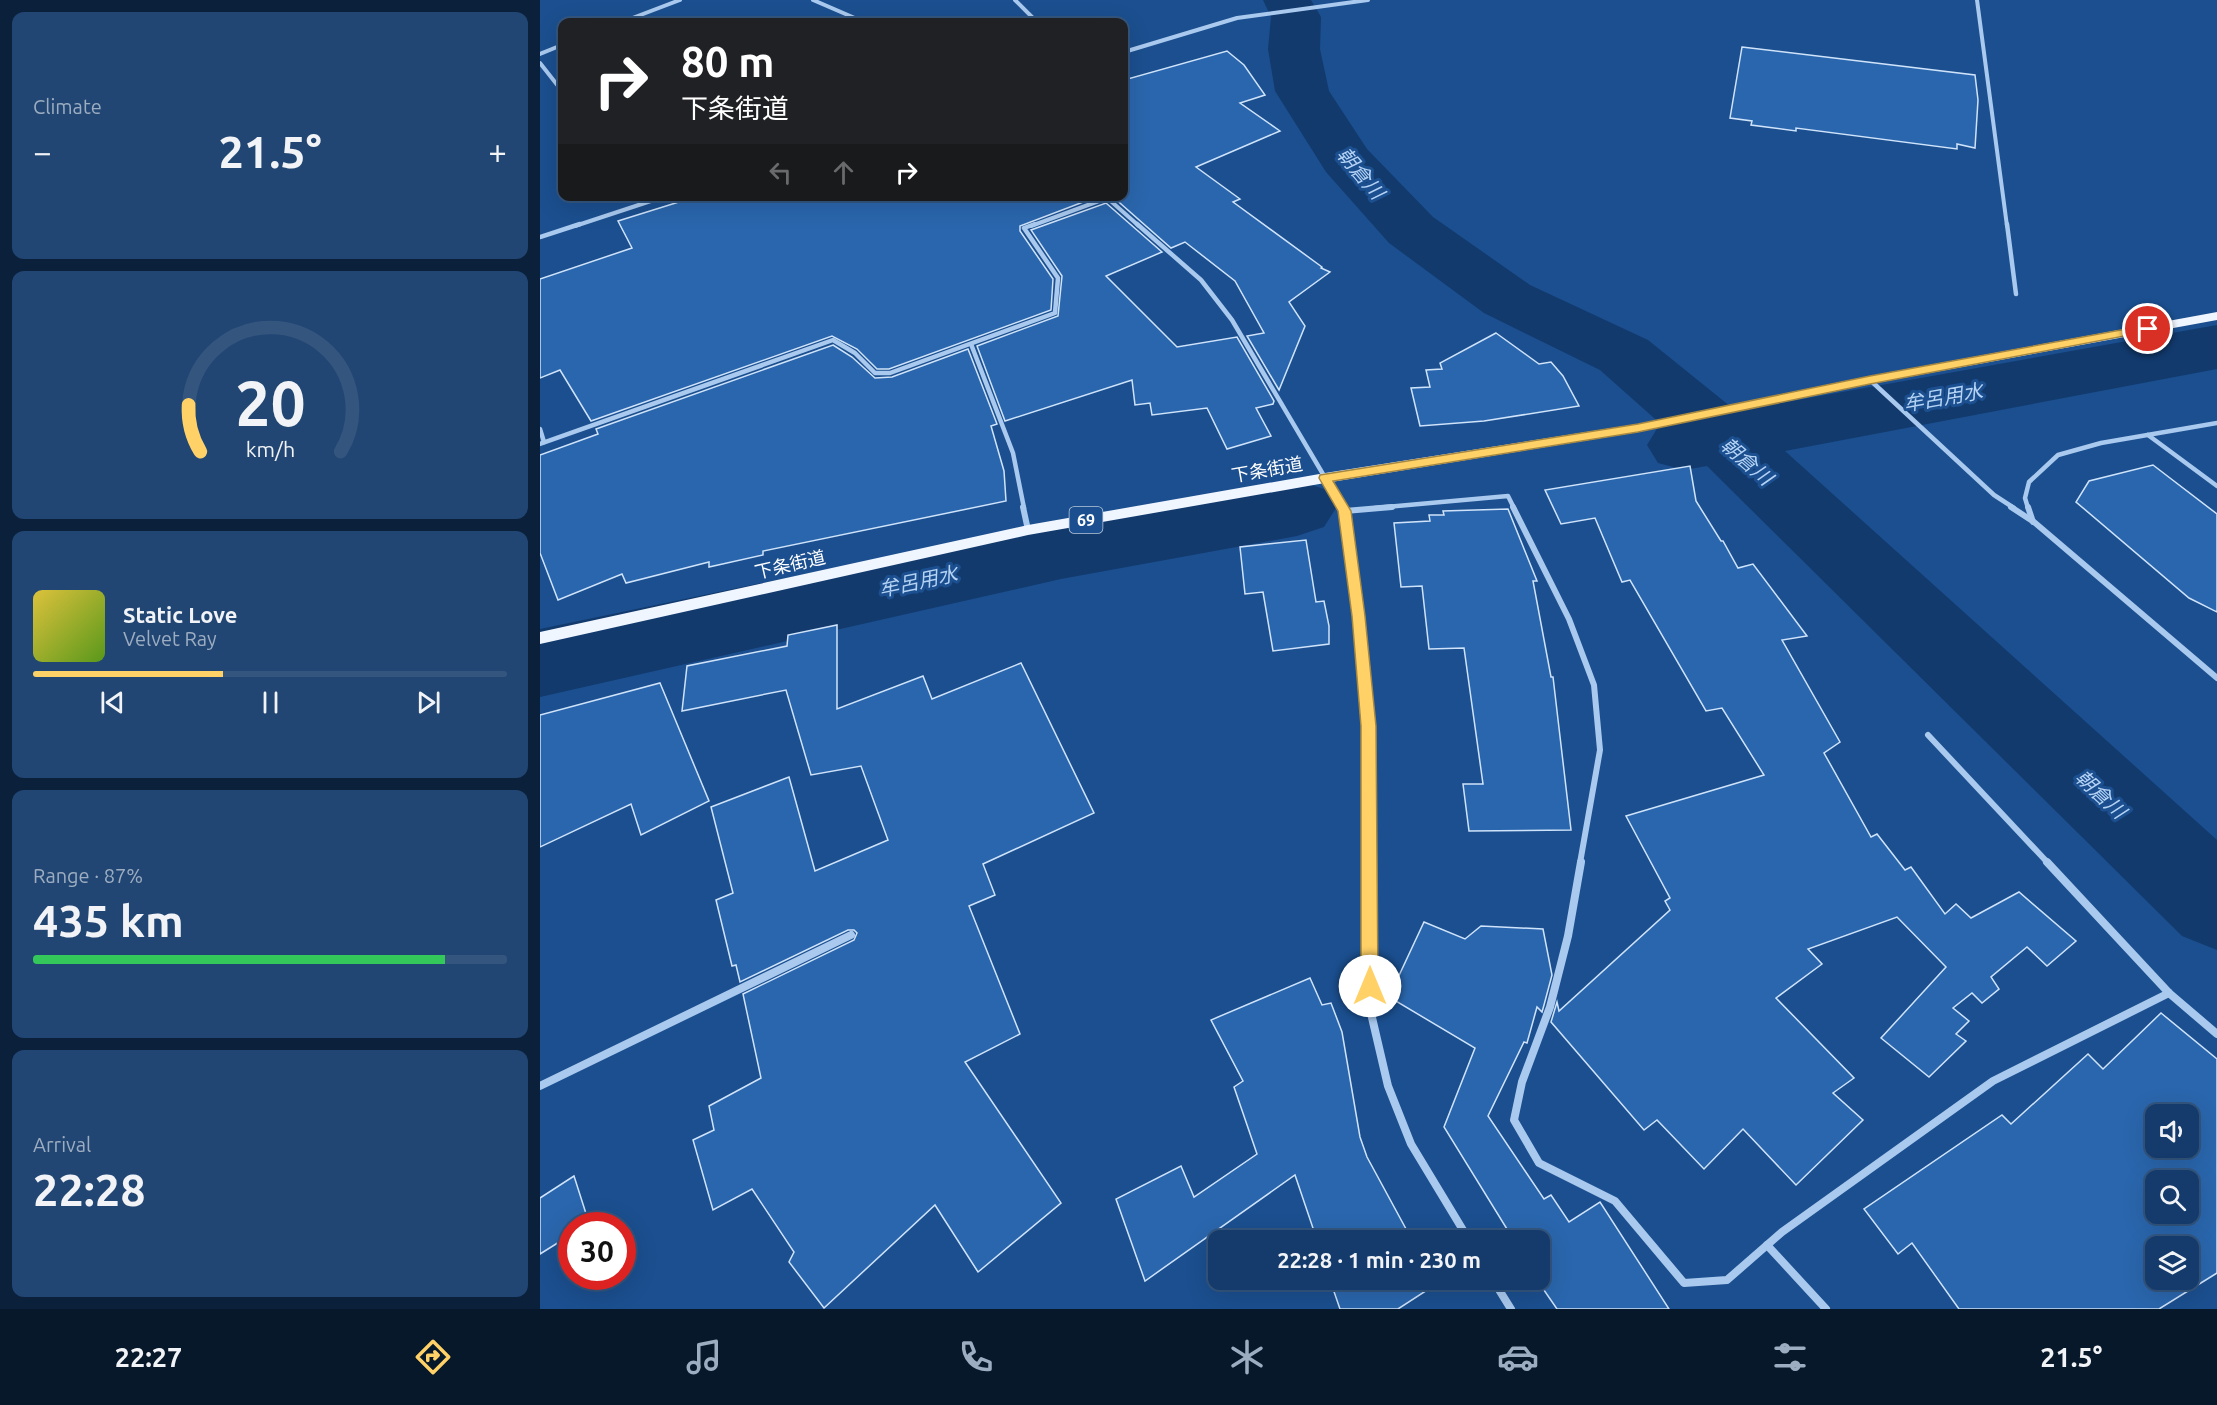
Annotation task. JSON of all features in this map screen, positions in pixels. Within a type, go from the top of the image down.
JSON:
[{"type":"main road","name":"下条街道","points":[[540,638],[1028,530],[1325,478],[1638,428],[1871,381],[2217,316]]},
{"type":"street","points":[[633,18],[680,0]]},
{"type":"street","points":[[813,0],[855,18]]},
{"type":"street","points":[[1015,0],[1033,18]]},
{"type":"street","points":[[1128,51],[1237,18],[1368,0]]},
{"type":"street","points":[[1977,0],[2016,294]]},
{"type":"street","points":[[540,54],[558,47]]},
{"type":"street","points":[[540,63],[558,86]]},
{"type":"street","points":[[540,237],[651,201]]},
{"type":"street","points":[[540,429],[542,443],[833,340],[855,353],[875,373],[890,373],[1055,313],[1058,278],[1024,228],[1095,201]]},
{"type":"street","points":[[1111,201],[1201,279],[1232,320],[1345,511],[1359,616],[1369,726],[1370,1009],[1388,1086],[1411,1144],[1463,1230]]},
{"type":"street","points":[[971,344],[1013,453],[1028,530]]},
{"type":"street","points":[[1871,381],[1994,495],[2034,522],[2217,678]]},
{"type":"street","points":[[2034,522],[2025,498],[2029,482],[2058,455],[2101,443],[2217,423]]},
{"type":"street","points":[[2148,435],[2217,486]]},
{"type":"street","points":[[1345,511],[1508,496],[1569,619],[1594,685],[1600,750],[1568,936],[1550,1007],[1522,1082],[1514,1120],[1539,1163],[1615,1201],[1684,1283],[1727,1280],[1782,1232],[1993,1081],[2169,993]]},
{"type":"street","points":[[1928,735],[2169,993],[2217,1034]]},
{"type":"street","points":[[540,1086],[851,935]]},
{"type":"street","points":[[1767,1245],[1826,1309]]},
{"type":"street","points":[[1499,1290],[1511,1309]]},
{"type":"building","points":[[1742,47],[1975,75],[1978,100],[1975,148],[1957,144],[1957,149],[1796,128],[1796,131],[1751,125],[1752,121],[1730,118]]},
{"type":"building","points":[[1227,51],[1244,65],[1265,95],[1240,103],[1280,131],[1196,167],[1240,199],[1233,202],[1321,268],[1330,272],[1289,302],[1305,326],[1279,390],[1247,336],[1264,333],[1235,281],[1185,242],[1171,248],[1118,201],[1128,201],[1128,79]]},
{"type":"building","points":[[682,201],[1086,201],[1020,226],[1020,231],[1053,279],[1051,310],[889,369],[877,369],[857,349],[832,336],[591,421],[560,370],[540,378],[540,279],[632,248],[618,221]]},
{"type":"building","points":[[1106,203],[1162,252],[1106,276],[1177,347],[1237,337],[1274,401],[1273,404],[1256,408],[1271,436],[1227,449],[1207,408],[1152,415],[1150,403],[1135,405],[1132,380],[1005,421],[977,346],[1058,316],[1062,276],[1031,230]]},
{"type":"building","points":[[1496,333],[1539,364],[1551,362],[1563,376],[1579,406],[1484,421],[1420,426],[1411,388],[1430,387],[1426,370],[1442,369],[1440,363]]},
{"type":"building","points":[[833,345],[852,357],[875,378],[892,377],[968,349],[997,424],[991,426],[1004,471],[1006,501],[763,551],[763,555],[709,567],[709,562],[626,583],[622,574],[558,600],[540,553],[540,455],[598,434],[596,429]]},
{"type":"building","points":[[2153,465],[2217,514],[2217,612],[2189,598],[2076,502],[2089,481]]},
{"type":"building","points":[[1690,466],[1696,501],[1738,568],[1753,564],[1807,636],[1782,640],[1840,742],[1824,753],[1871,837],[1877,834],[1905,870],[1911,867],[1945,914],[1956,904],[1971,918],[2019,892],[2076,941],[2047,966],[2027,947],[1991,977],[1999,989],[1982,1003],[1972,993],[1953,1008],[1969,1021],[1956,1034],[1966,1041],[1929,1077],[1881,1038],[1946,967],[1897,917],[1808,949],[1822,964],[1776,998],[1854,1078],[1833,1093],[1863,1120],[1796,1185],[1743,1129],[1704,1169],[1657,1120],[1644,1130],[1551,1022],[1557,1002],[1559,1011],[1670,910],[1665,901],[1670,898],[1626,816],[1764,775],[1722,708],[1706,711],[1630,580],[1622,582],[1595,518],[1561,524],[1545,490]]},
{"type":"building","points":[[1508,509],[1537,581],[1533,581],[1551,677],[1553,677],[1571,830],[1469,831],[1463,784],[1483,784],[1464,648],[1429,649],[1422,586],[1401,587],[1394,523],[1430,521],[1429,515],[1444,515],[1443,511]]},
{"type":"building","points":[[1306,540],[1316,602],[1324,601],[1329,626],[1329,644],[1273,651],[1263,592],[1245,594],[1240,547]]},
{"type":"building","points":[[837,625],[837,709],[923,676],[932,699],[1021,663],[1094,813],[983,864],[995,895],[969,906],[1020,1034],[965,1062],[1061,1203],[978,1272],[935,1205],[824,1308],[789,1262],[794,1252],[752,1189],[713,1210],[693,1140],[714,1130],[709,1106],[761,1078],[743,994],[854,940],[857,933],[854,930],[848,930],[740,982],[736,965],[732,966],[716,900],[733,893],[711,807],[789,777],[815,871],[888,840],[861,766],[811,775],[786,690],[682,711],[687,666],[787,646],[788,635]]},
{"type":"building","points":[[660,683],[709,801],[641,835],[631,804],[540,847],[540,715]]},
{"type":"building","points":[[1424,922],[1465,939],[1481,926],[1543,929],[1552,975],[1542,1012],[1537,1007],[1527,1043],[1524,1042],[1488,1116],[1544,1199],[1551,1195],[1569,1222],[1600,1202],[1669,1309],[1557,1309],[1544,1290],[1550,1290],[1550,1230],[1506,1230],[1444,1127],[1475,1048],[1389,997]]},
{"type":"building","points":[[1310,978],[1322,1005],[1331,1003],[1342,1032],[1360,1137],[1367,1157],[1407,1230],[1314,1230],[1295,1175],[1217,1230],[1208,1230],[1208,1236],[1145,1281],[1116,1199],[1181,1166],[1194,1197],[1257,1154],[1234,1087],[1243,1081],[1211,1020]]},
{"type":"building","points":[[2161,1013],[2217,1059],[2217,1273],[2199,1284],[2199,1236],[2145,1236],[2145,1290],[2190,1290],[2159,1309],[1959,1309],[1912,1243],[1898,1254],[1864,1209],[2002,1115],[2011,1124],[2088,1054],[2103,1069]]},
{"type":"building","points":[[574,1176],[585,1212],[558,1212],[558,1243],[540,1254],[540,1198]]},
{"type":"building","points":[[1333,1290],[1427,1290],[1398,1309],[1340,1309]]},
{"type":"waterway","name":"朝倉川","points":[[1287,0],[1296,17],[1294,49],[1302,91],[1346,160],[1411,230],[1507,299],[1624,355],[1722,438]]},
{"type":"waterway","name":"牟呂用水","points":[[1722,438],[2217,347]]},
{"type":"waterway","name":"牟呂用水","points":[[1684,445],[1722,438]]},
{"type":"waterway","name":"朝倉川","points":[[1722,438],[1755,466],[2217,904]]},
{"type":"waterway","name":"牟呂用水","points":[[540,663],[1061,550],[1297,508]]},
{"type":"route","points":[[1370,986],[1369,726],[1359,616],[1345,511],[1325,478],[1638,428],[1870,380],[2148,329]]}]
